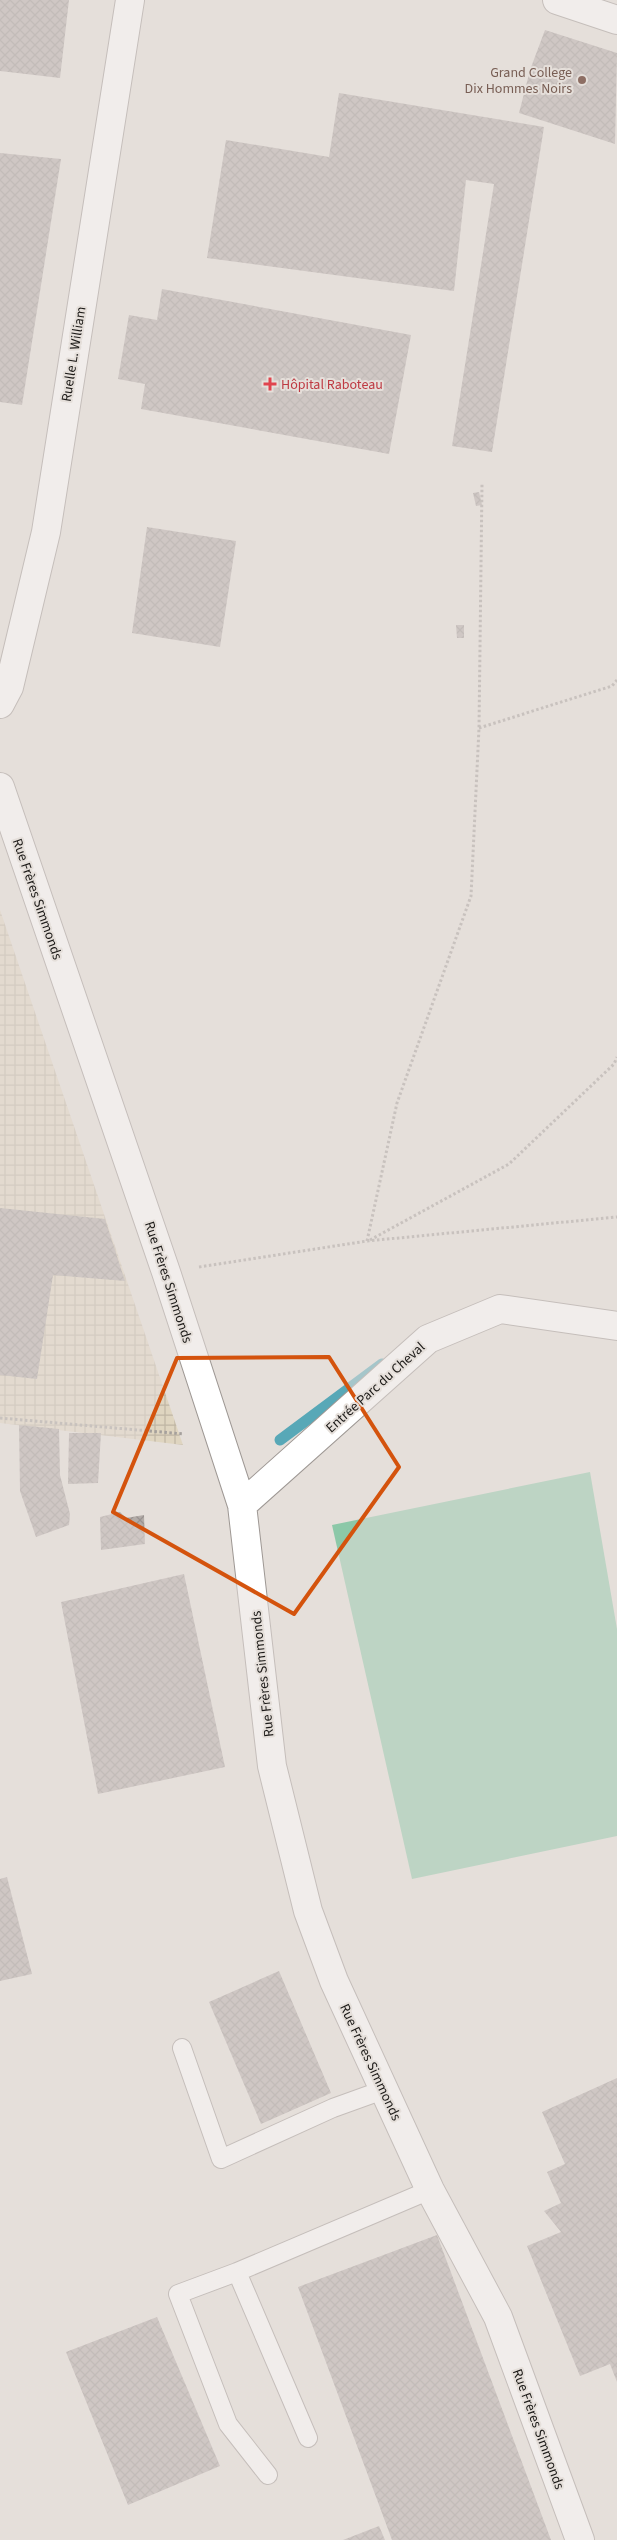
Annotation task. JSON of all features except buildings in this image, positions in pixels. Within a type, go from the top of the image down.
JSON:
[{"type":"street","name":"Ruelle L. William","points":[[0,704],[8,687],[46,532],[130,0]]},
{"type":"street","points":[[557,0],[617,20]]},
{"type":"street","name":"Rue Frères Simmonds","points":[[0,787],[166,1272],[242,1505],[272,1766],[308,1911],[334,1981],[383,2090],[430,2190],[498,2317],[580,2540]]},
{"type":"street","name":"Entrée Parc du Cheval","points":[[242,1505],[428,1339],[500,1309],[617,1326]]},
{"type":"lane","points":[[182,2048],[221,2159],[333,2108],[383,2090]]},
{"type":"lane","points":[[268,2475],[228,2424],[178,2294],[237,2272],[430,2190]]},
{"type":"lane","points":[[237,2272],[308,2438]]},
{"type":"path","points":[[367,1241],[397,1103],[471,896],[479,728],[482,484]]},
{"type":"path","points":[[479,728],[612,686],[617,680]]},
{"type":"path","points":[[367,1241],[509,1164],[614,1064],[617,1057]]},
{"type":"path","points":[[166,1272],[367,1241],[617,1217]]},
{"type":"path","points":[[0,1418],[220,1437]]},
{"type":"highlighted area","points":[[329,1357],[399,1467],[294,1614],[113,1512],[177,1358]]},
{"type":"shaded area","points":[[0,910],[183,1445],[0,1423]]},
{"type":"green space","points":[[590,1472],[617,1629],[617,1836],[412,1879],[332,1525]]},
{"type":"waterway","points":[[280,1440],[382,1364]]},
{"type":"place","name":"Grand College Dix Hommes Noirs","points":[[582,80]]},
{"type":"place","name":"Hôpital Raboteau","points":[[270,384]]}]
